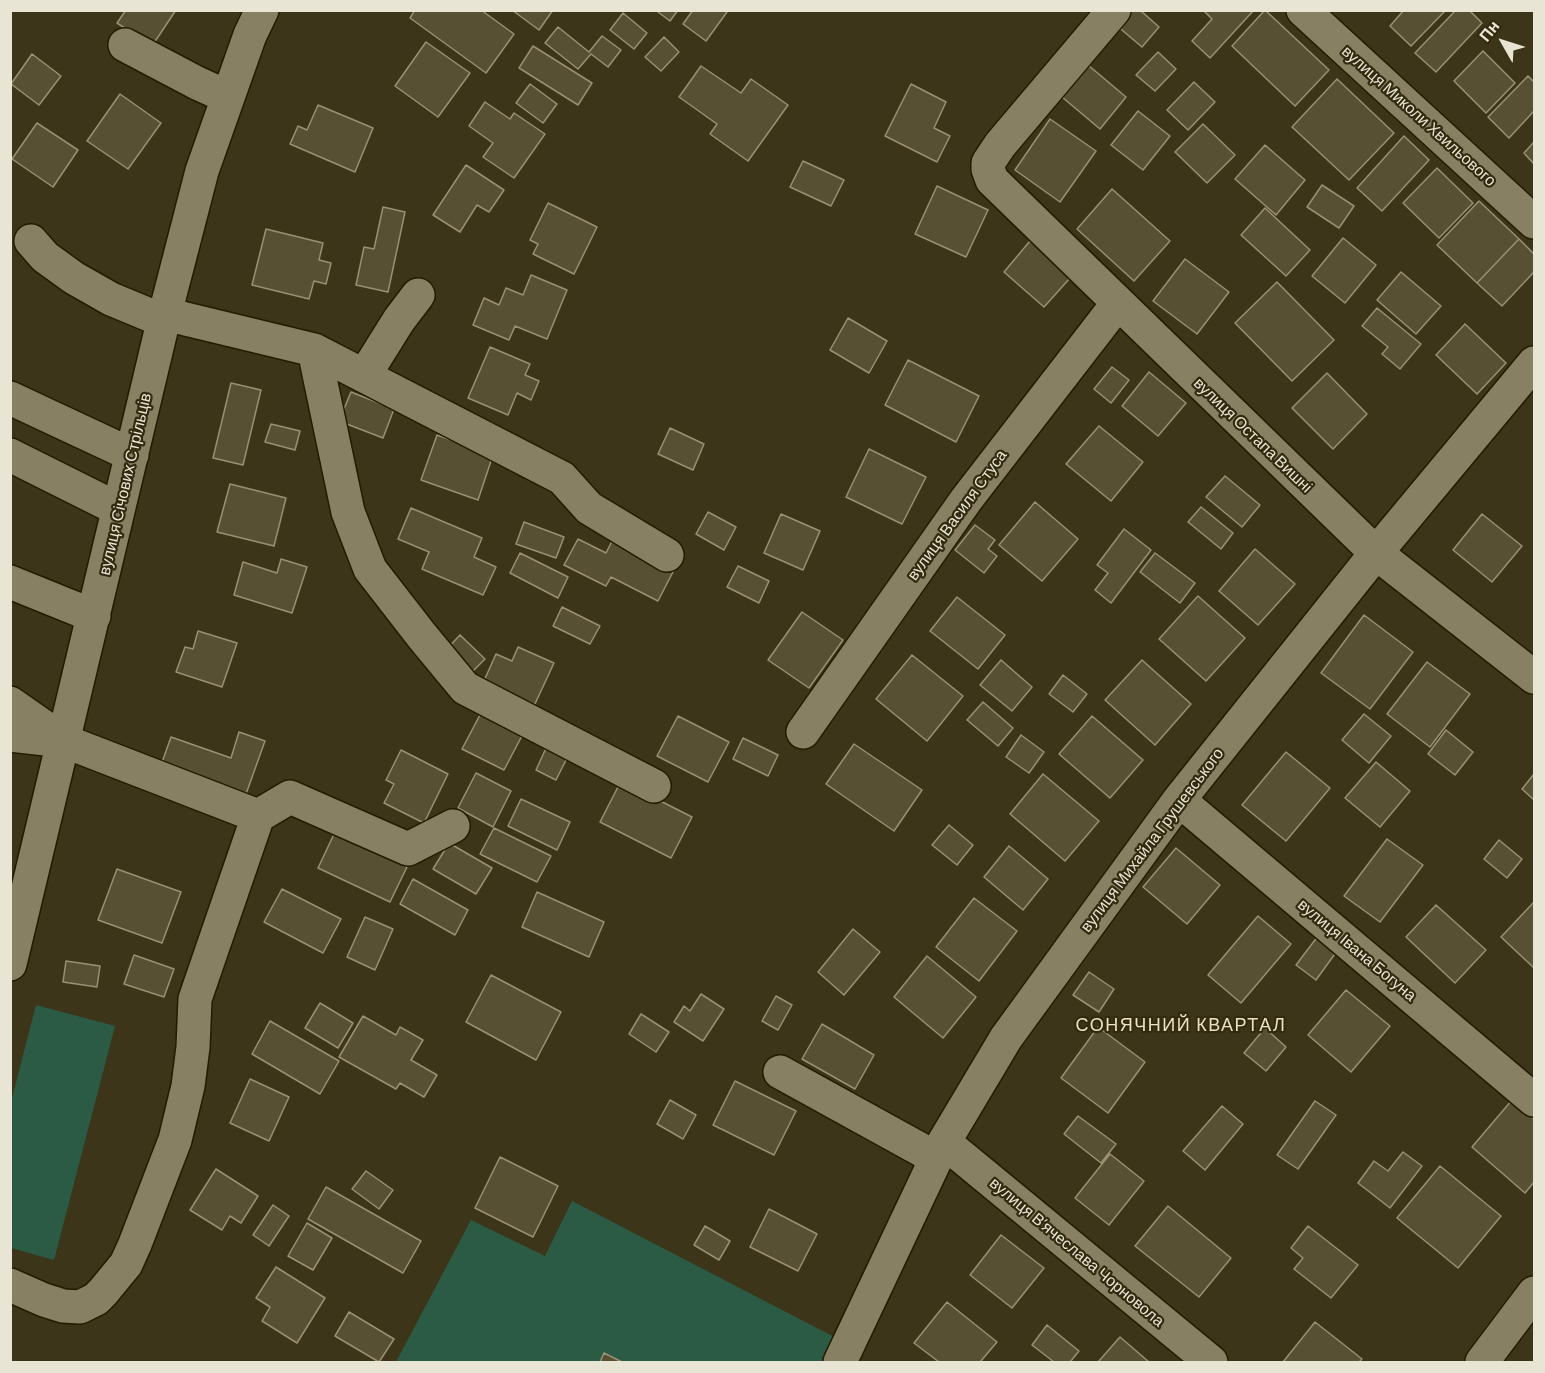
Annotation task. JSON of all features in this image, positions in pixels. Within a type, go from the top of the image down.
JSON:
[{"type":"street","name":"вулиця Січових Стрільців","points":[[10,964],[164,317],[202,171],[250,34],[262,10]]},
{"type":"street","name":"вулиця Остапа Вишні","points":[[1114,10],[1000,145],[988,163],[989,174],[1003,191],[1376,553],[1534,677]]},
{"type":"street","name":"вулиця Миколи Хвильового","points":[[1303,10],[1534,222]]},
{"type":"street","points":[[125,45],[228,97]]},
{"type":"street","points":[[31,241],[45,257],[74,278],[111,299],[164,317],[314,350],[562,478],[589,508],[667,555]]},
{"type":"street","points":[[364,376],[399,320],[418,295]]},
{"type":"street","name":"вулиця Василя Стуса","points":[[803,732],[966,500],[1118,303]]},
{"type":"street","points":[[314,350],[348,512],[370,569],[422,636],[465,688],[654,786]]},
{"type":"street","name":"вулиця Михайла Грушевського","points":[[840,1362],[940,1150],[1006,1038],[1179,800],[1376,553],[1534,363]]},
{"type":"street","points":[[10,398],[132,455]]},
{"type":"street","points":[[10,455],[118,509]]},
{"type":"street","points":[[10,582],[94,616]]},
{"type":"street","points":[[10,703],[64,741],[258,816]]},
{"type":"street","points":[[10,735],[64,741]]},
{"type":"street","points":[[10,1285],[63,1306],[80,1307],[96,1299],[126,1264],[175,1140],[188,1086],[193,1047],[195,999],[258,816],[291,797],[408,849],[453,826]]},
{"type":"street","name":"вулиця Івана Богуна","points":[[1179,800],[1534,1100]]},
{"type":"street","name":"вулиця Вʼячеслава Чорновола","points":[[780,1072],[940,1150],[1211,1362]]},
{"type":"street","points":[[1482,1362],[1534,1293]]},
{"type":"green space","points":[[36,1005],[115,1026],[54,1260],[11,1248],[11,1102]]},
{"type":"green space","points":[[572,1201],[840,1340],[830,1362],[396,1362],[471,1220],[545,1256]]},
{"type":"building","points":[[126,10],[176,10],[152,46],[117,23]]},
{"type":"building","points":[[415,10],[481,10],[514,34],[486,73],[410,18]]},
{"type":"building","points":[[512,10],[553,10],[539,30]]},
{"type":"building","points":[[659,10],[678,10],[670,21],[658,12]]},
{"type":"building","points":[[693,10],[725,10],[727,12],[706,41],[683,24]]},
{"type":"building","points":[[1128,10],[1140,10],[1159,27],[1142,47],[1116,25]]},
{"type":"building","points":[[1203,10],[1254,10],[1210,58],[1192,41],[1212,19]]},
{"type":"building","points":[[1265,10],[1329,70],[1295,106],[1232,46]]},
{"type":"building","points":[[1404,10],[1446,10],[1411,46],[1390,26]]},
{"type":"building","points":[[1456,10],[1469,10],[1482,23],[1436,72],[1415,53]]},
{"type":"building","points":[[623,13],[647,33],[634,49],[610,30]]},
{"type":"building","points":[[558,27],[589,52],[602,36],[621,50],[608,67],[591,54],[578,69],[545,43]]},
{"type":"building","points":[[664,37],[679,52],[661,71],[645,57]]},
{"type":"building","points":[[426,42],[470,73],[438,117],[395,86]]},
{"type":"building","points":[[533,46],[592,83],[578,105],[519,68]]},
{"type":"building","points":[[1483,51],[1515,83],[1486,113],[1454,81]]},
{"type":"building","points":[[1158,52],[1176,69],[1155,91],[1136,75]]},
{"type":"building","points":[[32,54],[61,76],[39,105],[11,84]]},
{"type":"building","points":[[1088,65],[1126,97],[1100,129],[1062,97]]},
{"type":"building","points":[[701,66],[741,93],[751,79],[788,105],[748,161],[710,134],[717,124],[679,97]]},
{"type":"building","points":[[1528,76],[1534,82],[1534,111],[1509,138],[1488,117]]},
{"type":"building","points":[[1337,79],[1394,133],[1349,180],[1292,127]]},
{"type":"building","points":[[1194,82],[1215,102],[1188,130],[1167,110]]},
{"type":"building","points":[[530,84],[557,104],[543,123],[516,103]]},
{"type":"building","points":[[911,84],[946,102],[934,128],[950,136],[937,162],[885,136]]},
{"type":"building","points":[[120,94],[161,123],[128,169],[87,141]]},
{"type":"building","points":[[485,102],[510,119],[514,113],[545,134],[514,178],[483,157],[493,143],[469,126]]},
{"type":"building","points":[[318,105],[373,128],[355,172],[290,144],[298,126],[307,130]]},
{"type":"building","points":[[1138,111],[1170,136],[1143,170],[1111,145]]},
{"type":"building","points":[[1050,119],[1096,151],[1060,202],[1015,170]]},
{"type":"building","points":[[37,123],[78,150],[53,187],[12,159]]},
{"type":"building","points":[[1203,124],[1235,155],[1207,183],[1175,152]]},
{"type":"building","points":[[1404,136],[1429,160],[1382,211],[1357,188]]},
{"type":"building","points":[[1534,142],[1534,164],[1524,153]]},
{"type":"building","points":[[1265,145],[1305,180],[1276,215],[1235,179]]},
{"type":"building","points":[[803,161],[844,180],[831,206],[790,187]]},
{"type":"building","points":[[466,165],[504,190],[489,212],[477,205],[460,232],[433,215]]},
{"type":"building","points":[[1437,168],[1473,203],[1439,238],[1403,203]]},
{"type":"building","points":[[1322,185],[1354,206],[1339,228],[1307,207]]},
{"type":"building","points":[[937,186],[988,210],[966,257],[915,234]]},
{"type":"building","points":[[1112,189],[1170,241],[1134,281],[1077,229]]},
{"type":"building","points":[[1479,201],[1519,239],[1477,283],[1437,245]]},
{"type":"building","points":[[548,203],[597,227],[574,274],[533,254],[538,244],[530,240]]},
{"type":"building","points":[[383,207],[405,212],[388,292],[356,285],[364,247],[374,249]]},
{"type":"building","points":[[1265,208],[1310,250],[1286,276],[1241,235]]},
{"type":"building","points":[[266,229],[323,243],[319,260],[331,263],[326,284],[314,281],[309,299],[252,285]]},
{"type":"building","points":[[1343,238],[1376,265],[1345,303],[1312,276]]},
{"type":"building","points":[[1519,239],[1534,254],[1534,272],[1502,306],[1477,283]]},
{"type":"building","points":[[1030,241],[1071,277],[1044,307],[1004,272]]},
{"type":"building","points":[[1185,259],[1229,292],[1197,334],[1153,301]]},
{"type":"building","points":[[1401,272],[1441,306],[1416,334],[1377,300]]},
{"type":"building","points":[[531,275],[567,290],[547,339],[515,326],[509,340],[473,325],[484,298],[499,305],[506,288],[523,295]]},
{"type":"building","points":[[1277,282],[1334,340],[1292,381],[1235,323]]},
{"type":"building","points":[[1377,308],[1421,344],[1400,369],[1382,354],[1388,347],[1362,326]]},
{"type":"building","points":[[848,318],[887,341],[869,373],[830,350]]},
{"type":"building","points":[[1465,324],[1506,363],[1477,394],[1436,355]]},
{"type":"building","points":[[490,347],[530,364],[525,375],[539,381],[531,400],[517,393],[508,415],[468,398]]},
{"type":"building","points":[[908,360],[979,396],[956,442],[885,405]]},
{"type":"building","points":[[1112,367],[1129,380],[1111,403],[1094,389]]},
{"type":"building","points":[[1149,372],[1186,403],[1158,436],[1122,406]]},
{"type":"building","points":[[1327,373],[1367,414],[1333,449],[1292,408]]},
{"type":"building","points":[[231,383],[261,390],[243,465],[213,458]]},
{"type":"building","points":[[351,392],[394,409],[383,438],[339,421]]},
{"type":"building","points":[[271,424],[300,431],[295,450],[265,442]]},
{"type":"building","points":[[1099,426],[1143,462],[1111,501],[1066,464]]},
{"type":"building","points":[[670,428],[704,444],[693,470],[658,454]]},
{"type":"building","points":[[437,435],[493,455],[478,500],[421,480]]},
{"type":"building","points":[[869,449],[926,477],[902,524],[846,497]]},
{"type":"building","points":[[1225,476],[1260,505],[1242,527],[1206,497]]},
{"type":"building","points":[[230,484],[286,498],[274,546],[217,532]]},
{"type":"building","points":[[1035,502],[1078,539],[1042,581],[999,545]]},
{"type":"building","points":[[1201,507],[1233,533],[1221,549],[1188,522]]},
{"type":"building","points":[[411,508],[482,538],[474,557],[496,567],[483,595],[422,569],[429,552],[398,539]]},
{"type":"building","points":[[708,512],[736,527],[724,550],[696,534]]},
{"type":"building","points":[[781,514],[820,531],[803,570],[764,553]]},
{"type":"building","points":[[1482,514],[1522,546],[1492,582],[1453,550]]},
{"type":"building","points":[[524,522],[564,537],[556,558],[516,544]]},
{"type":"building","points":[[975,525],[995,540],[988,549],[997,556],[984,573],[955,550]]},
{"type":"building","points":[[1124,529],[1151,550],[1111,603],[1095,590],[1108,573],[1097,565]]},
{"type":"building","points":[[614,537],[675,568],[658,601],[611,577],[606,586],[564,565],[578,539],[606,553]]},
{"type":"building","points":[[1255,549],[1295,584],[1258,625],[1219,591]]},
{"type":"building","points":[[520,553],[568,577],[558,598],[510,573]]},
{"type":"building","points":[[1155,553],[1195,583],[1180,603],[1140,572]]},
{"type":"building","points":[[281,559],[307,567],[292,613],[234,595],[243,562],[277,573]]},
{"type":"building","points":[[738,566],[769,581],[759,603],[727,587]]},
{"type":"building","points":[[1198,596],[1245,638],[1206,681],[1159,639]]},
{"type":"building","points":[[957,597],[1005,635],[978,669],[930,631]]},
{"type":"building","points":[[562,607],[600,626],[590,644],[553,626]]},
{"type":"building","points":[[802,612],[843,640],[809,688],[768,660]]},
{"type":"building","points":[[1364,615],[1413,652],[1370,709],[1321,673]]},
{"type":"building","points":[[198,631],[237,643],[222,687],[176,672],[185,647],[193,649]]},
{"type":"building","points":[[460,635],[485,659],[469,675],[445,651]]},
{"type":"building","points":[[518,647],[554,663],[534,706],[483,683],[496,654],[512,661]]},
{"type":"building","points":[[912,655],[963,696],[927,741],[876,699]]},
{"type":"building","points":[[1001,660],[1032,687],[1012,711],[980,685]]},
{"type":"building","points":[[1142,660],[1191,704],[1155,745],[1105,700]]},
{"type":"building","points":[[1427,662],[1470,694],[1430,747],[1387,714]]},
{"type":"building","points":[[1063,675],[1087,694],[1073,712],[1049,694]]},
{"type":"building","points":[[983,702],[1013,728],[998,746],[967,720]]},
{"type":"building","points":[[481,713],[523,734],[504,770],[462,749]]},
{"type":"building","points":[[1364,714],[1391,736],[1369,763],[1342,740]]},
{"type":"building","points":[[678,716],[729,742],[708,782],[657,756]]},
{"type":"building","points":[[1092,716],[1143,760],[1110,798],[1059,754]]},
{"type":"building","points":[[1446,730],[1473,752],[1455,775],[1428,754]]},
{"type":"building","points":[[239,732],[265,741],[246,794],[161,765],[171,737],[231,758]]},
{"type":"building","points":[[1021,735],[1044,752],[1029,773],[1006,757]]},
{"type":"building","points":[[743,738],[778,755],[768,776],[733,759]]},
{"type":"building","points":[[854,744],[922,790],[894,831],[826,784]]},
{"type":"building","points":[[546,748],[567,758],[556,780],[536,770]]},
{"type":"building","points":[[401,750],[448,774],[424,823],[384,803],[394,784],[386,780]]},
{"type":"building","points":[[1286,752],[1330,788],[1286,841],[1242,805]]},
{"type":"building","points":[[1376,762],[1410,791],[1380,827],[1345,798]]},
{"type":"building","points":[[476,773],[511,791],[493,827],[458,808]]},
{"type":"building","points":[[1043,774],[1099,821],[1065,861],[1010,814]]},
{"type":"building","points":[[1534,774],[1534,800],[1522,789]]},
{"type":"building","points":[[621,781],[692,817],[671,858],[600,822]]},
{"type":"building","points":[[521,799],[570,822],[557,850],[508,826]]},
{"type":"building","points":[[949,825],[973,845],[957,865],[932,845]]},
{"type":"building","points":[[494,828],[551,856],[537,882],[480,854]]},
{"type":"building","points":[[335,832],[407,867],[390,902],[318,868]]},
{"type":"building","points":[[1387,839],[1423,865],[1380,922],[1344,896]]},
{"type":"building","points":[[1499,840],[1522,859],[1507,878],[1484,859]]},
{"type":"building","points":[[449,843],[492,868],[476,894],[433,869]]},
{"type":"building","points":[[1009,846],[1048,879],[1023,910],[984,877]]},
{"type":"building","points":[[1176,848],[1220,885],[1187,924],[1143,887]]},
{"type":"building","points":[[117,869],[181,892],[162,943],[98,920]]},
{"type":"building","points":[[413,879],[468,910],[455,935],[400,904]]},
{"type":"building","points":[[282,889],[341,919],[323,953],[264,922]]},
{"type":"building","points":[[537,892],[604,922],[589,957],[522,927]]},
{"type":"building","points":[[974,898],[1017,931],[979,981],[936,947]]},
{"type":"building","points":[[1534,902],[1534,968],[1501,937]]},
{"type":"building","points":[[1436,905],[1486,950],[1455,983],[1406,937]]},
{"type":"building","points":[[1258,916],[1291,944],[1241,1003],[1208,975]]},
{"type":"building","points":[[365,917],[393,929],[375,970],[347,957]]},
{"type":"building","points":[[853,929],[880,952],[844,995],[818,972]]},
{"type":"building","points":[[1318,936],[1337,951],[1316,980],[1296,965]]},
{"type":"building","points":[[134,955],[174,969],[164,997],[124,984]]},
{"type":"building","points":[[927,956],[976,997],[943,1038],[894,997]]},
{"type":"building","points":[[66,961],[100,966],[97,987],[63,982]]},
{"type":"building","points":[[1089,972],[1114,989],[1099,1012],[1073,995]]},
{"type":"building","points":[[491,975],[561,1012],[536,1060],[466,1022]]},
{"type":"building","points":[[1346,990],[1390,1026],[1351,1072],[1308,1035]]},
{"type":"building","points":[[701,994],[724,1009],[703,1041],[674,1022],[684,1006],[690,1011]]},
{"type":"building","points":[[776,996],[792,1005],[778,1030],[762,1021]]},
{"type":"building","points":[[320,1003],[353,1023],[338,1048],[305,1028]]},
{"type":"building","points":[[641,1014],[669,1032],[656,1052],[629,1034]]},
{"type":"building","points":[[363,1016],[396,1035],[400,1027],[423,1040],[411,1060],[437,1075],[424,1097],[400,1083],[396,1089],[339,1057]]},
{"type":"building","points":[[270,1021],[339,1061],[320,1094],[252,1054]]},
{"type":"building","points":[[822,1024],[874,1055],[855,1089],[802,1059]]},
{"type":"building","points":[[1098,1027],[1145,1062],[1108,1113],[1061,1078]]},
{"type":"building","points":[[1265,1028],[1286,1047],[1266,1071],[1244,1053]]},
{"type":"building","points":[[250,1079],[289,1097],[269,1141],[230,1123]]},
{"type":"building","points":[[735,1081],[796,1111],[774,1155],[713,1125]]},
{"type":"building","points":[[670,1100],[696,1115],[683,1139],[657,1124]]},
{"type":"building","points":[[1512,1100],[1534,1119],[1534,1182],[1525,1193],[1472,1147]]},
{"type":"building","points":[[1315,1101],[1336,1115],[1298,1169],[1277,1155]]},
{"type":"building","points":[[1222,1106],[1243,1124],[1205,1170],[1183,1151]]},
{"type":"building","points":[[1078,1116],[1116,1144],[1101,1163],[1064,1134]]},
{"type":"building","points":[[1403,1152],[1422,1166],[1390,1208],[1358,1183],[1374,1161],[1388,1171]]},
{"type":"building","points":[[1110,1154],[1144,1181],[1109,1225],[1075,1198]]},
{"type":"building","points":[[500,1157],[558,1186],[533,1237],[475,1208]]},
{"type":"building","points":[[1440,1166],[1501,1216],[1458,1268],[1397,1218]]},
{"type":"building","points":[[216,1169],[258,1196],[241,1223],[230,1216],[222,1230],[190,1210]]},
{"type":"building","points":[[366,1171],[393,1190],[379,1209],[352,1189]]},
{"type":"building","points":[[326,1187],[421,1241],[403,1273],[308,1219]]},
{"type":"building","points":[[273,1205],[289,1216],[269,1246],[253,1235]]},
{"type":"building","points":[[1168,1206],[1231,1258],[1199,1297],[1135,1246]]},
{"type":"building","points":[[769,1209],[817,1234],[798,1271],[750,1247]]},
{"type":"building","points":[[307,1223],[332,1238],[313,1270],[288,1256]]},
{"type":"building","points":[[705,1226],[730,1241],[719,1260],[694,1245]]},
{"type":"building","points":[[1308,1226],[1358,1265],[1331,1298],[1294,1269],[1303,1258],[1291,1248]]},
{"type":"building","points":[[1001,1235],[1044,1268],[1012,1308],[970,1275]]},
{"type":"building","points":[[276,1267],[325,1298],[297,1343],[262,1321],[270,1307],[256,1298]]},
{"type":"building","points":[[947,1302],[997,1342],[980,1362],[939,1362],[914,1343]]},
{"type":"building","points":[[349,1312],[394,1339],[379,1362],[335,1336]]},
{"type":"building","points":[[1315,1322],[1362,1359],[1359,1362],[1283,1362]]},
{"type":"building","points":[[1047,1325],[1079,1351],[1070,1362],[1054,1362],[1032,1345]]},
{"type":"building","points":[[1120,1337],[1149,1362],[1098,1362]]},
{"type":"building","points":[[604,1353],[622,1362],[600,1362]]},
{"type":"district","name":"СОНЯЧНИЙ КВАРТАЛ","points":[[1181,1025]]}]
